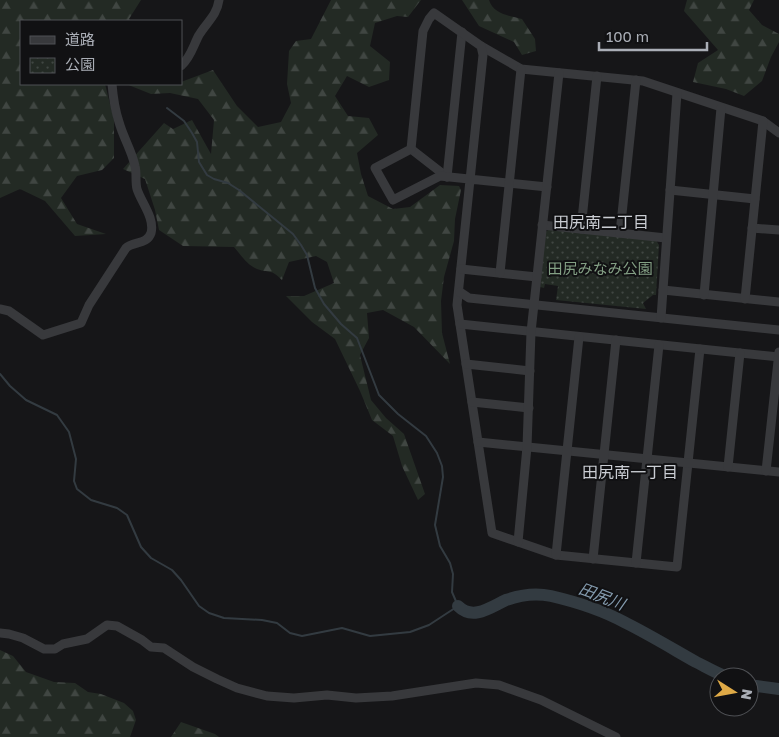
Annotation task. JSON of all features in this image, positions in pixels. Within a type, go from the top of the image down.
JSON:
[{"type":"street","points":[[182,65],[189,57],[200,34],[216,14],[219,0]]},
{"type":"street","points":[[411,149],[424,31],[434,13],[481,46],[520,69],[636,80],[763,121],[779,133]]},
{"type":"street","points":[[447,177],[462,32]]},
{"type":"street","points":[[481,46],[483,55],[460,269],[460,292],[457,305],[492,533],[556,555],[677,567],[700,349]]},
{"type":"street","points":[[500,273],[520,69]]},
{"type":"street","points":[[518,542],[527,447],[531,332],[558,73]]},
{"type":"street","points":[[581,229],[597,76]]},
{"type":"street","points":[[620,233],[636,80]]},
{"type":"street","points":[[0,309],[9,311],[43,335],[78,325],[126,248],[129,245],[147,239],[151,233],[148,214],[136,188],[135,165],[119,122],[112,85]]},
{"type":"street","points":[[661,318],[676,94]]},
{"type":"street","points":[[704,294],[721,108]]},
{"type":"street","points":[[745,299],[763,121]]},
{"type":"street","points":[[411,149],[375,168],[393,200],[440,176],[546,186]]},
{"type":"street","points":[[411,149],[447,177]]},
{"type":"street","points":[[670,190],[755,199]]},
{"type":"street","points":[[542,225],[666,238]]},
{"type":"street","points":[[752,228],[779,230]]},
{"type":"street","points":[[460,269],[537,277]]},
{"type":"street","points":[[663,290],[779,302]]},
{"type":"street","points":[[460,292],[469,298],[779,330]]},
{"type":"street","points":[[460,324],[779,357]]},
{"type":"street","points":[[556,555],[579,337]]},
{"type":"street","points":[[594,559],[616,340]]},
{"type":"street","points":[[636,563],[659,345]]},
{"type":"street","points":[[766,471],[779,352]]},
{"type":"street","points":[[728,467],[740,353]]},
{"type":"street","points":[[466,364],[530,371]]},
{"type":"street","points":[[472,402],[529,408]]},
{"type":"street","points":[[478,442],[779,472]]},
{"type":"street","points":[[0,634],[9,634],[23,638],[44,649],[55,649],[62,644],[87,639],[106,625],[117,626],[152,647],[164,648],[193,667],[217,679],[237,688],[267,696],[294,698],[327,695],[356,698],[392,696],[476,683],[499,686],[541,700],[616,737]]},
{"type":"green space","points":[[0,0],[141,0],[130,20],[20,20],[20,85],[105,85],[114,120],[114,158],[102,170],[77,176],[61,198],[77,224],[106,234],[75,236],[45,201],[20,189],[0,198]]},
{"type":"green space","points":[[331,0],[421,0],[408,17],[397,16],[375,23],[370,46],[390,62],[389,80],[369,87],[347,76],[335,96],[348,116],[369,118],[378,135],[357,153],[368,196],[393,209],[410,207],[440,185],[459,186],[461,190],[455,219],[454,241],[444,277],[441,301],[442,333],[450,364],[414,327],[383,310],[367,313],[369,338],[360,355],[371,400],[386,418],[404,434],[425,494],[418,500],[402,466],[393,436],[372,420],[335,339],[312,322],[286,296],[304,296],[334,283],[327,262],[316,256],[289,262],[282,280],[273,273],[250,265],[234,247],[183,246],[159,230],[145,179],[123,169],[164,123],[173,129],[192,120],[211,154],[214,120],[198,99],[170,93],[151,94],[128,85],[182,85],[182,82],[213,70],[237,106],[258,127],[281,122],[291,103],[287,84],[289,51],[296,41],[311,39]]},
{"type":"green space","points":[[462,0],[489,0],[491,5],[498,11],[522,19],[535,39],[536,51],[522,55],[514,42],[479,26]]},
{"type":"green space","points":[[687,0],[754,0],[749,10],[762,25],[779,34],[779,42],[762,81],[744,96],[726,89],[693,82],[698,63],[718,50],[684,11]]},
{"type":"green space","name":"田尻みなみ公園","points":[[550,229],[656,240],[659,245],[656,295],[653,295],[643,303],[646,309],[556,300],[558,286],[545,284],[544,288],[540,287],[545,232]]},
{"type":"green space","points":[[0,650],[13,656],[26,672],[54,682],[75,683],[88,692],[101,694],[124,703],[133,711],[136,720],[130,737],[0,737]]},
{"type":"green space","points":[[181,722],[215,734],[219,737],[171,737]]},
{"type":"waterway","points":[[0,374],[26,400],[57,415],[69,432],[76,459],[74,481],[77,489],[91,500],[117,508],[127,515],[141,547],[151,558],[172,570],[199,606],[209,613],[224,618],[262,620],[277,623],[290,633],[302,636],[342,628],[370,636],[410,632],[429,625],[458,606],[452,592],[453,574],[450,563],[440,546],[435,525],[443,477],[442,466],[437,453],[426,436],[398,414],[379,395],[357,338],[341,324],[324,304],[315,288],[307,255],[293,234],[239,190],[228,183],[207,175],[199,162],[197,142],[192,133],[184,121],[167,108]]},
{"type":"waterway","name":"田尻川","points":[[458,606],[464,610],[476,613],[506,600],[523,596],[540,595],[561,598],[617,618],[709,669]]},
{"type":"waterway","name":"田尻川","points":[[759,686],[779,689]]},
{"type":"district","name":"田尻南二丁目","points":[[601,222]]},
{"type":"district","name":"田尻南一丁目","points":[[630,472]]}]
